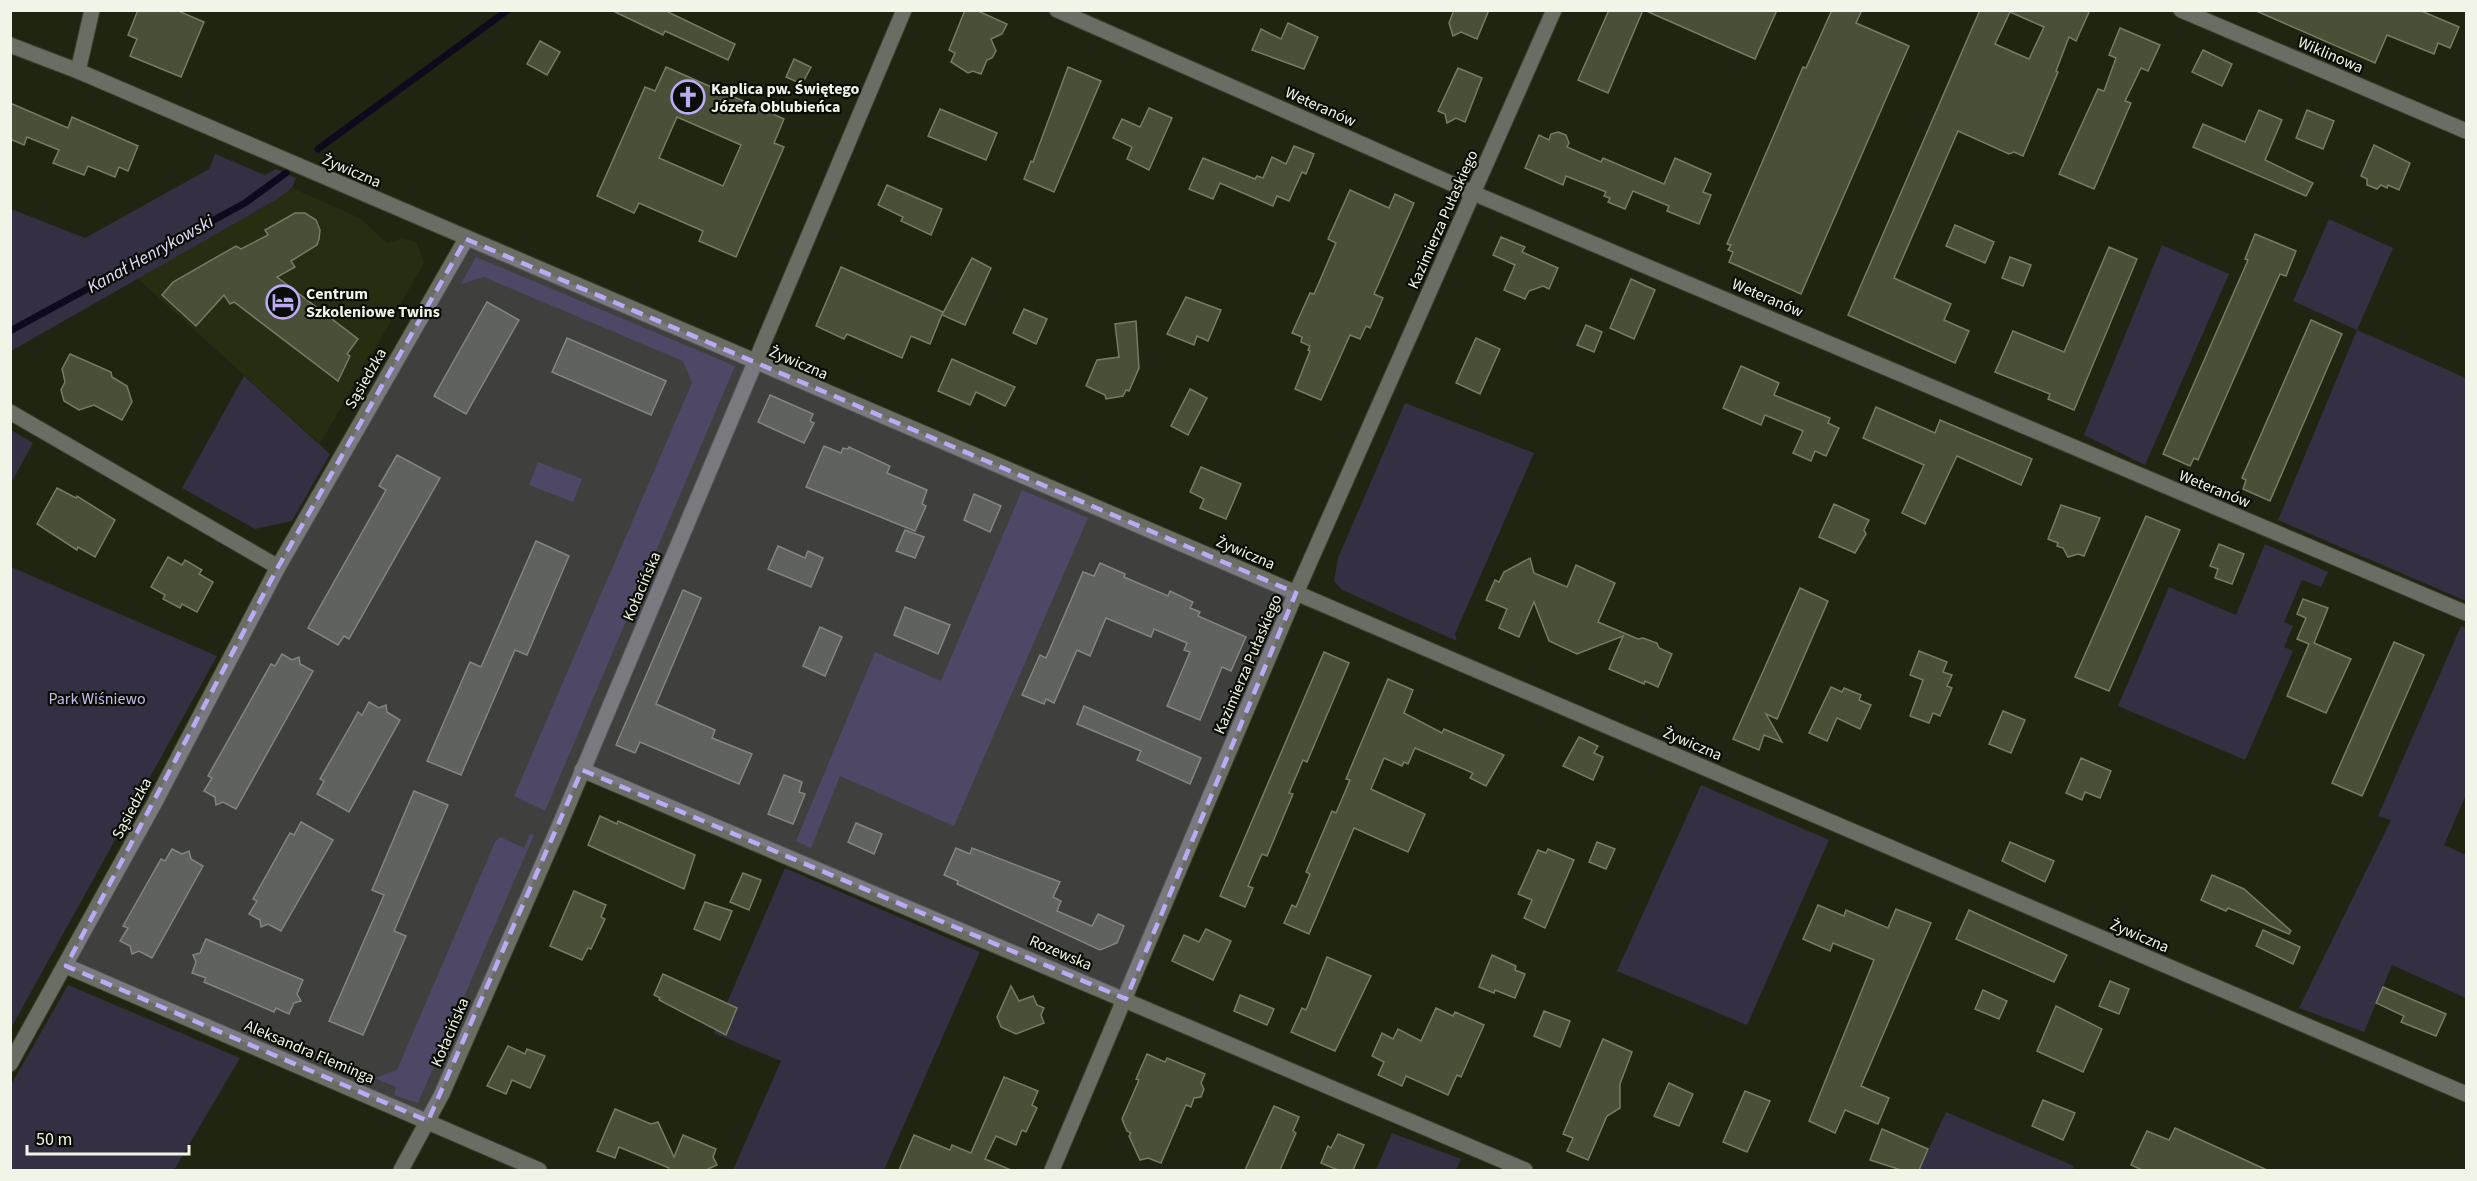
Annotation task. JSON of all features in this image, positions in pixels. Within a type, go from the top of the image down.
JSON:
[{"type":"street","points":[[78,71],[92,10]]},
{"type":"street","name":"Kołacińska","points":[[401,1170],[428,1121],[582,770],[904,10]]},
{"type":"street","name":"Weteranów","points":[[1057,10],[1473,193],[2466,613]]},
{"type":"street","name":"Kazimierza Pułaskiego","points":[[1052,1170],[1296,593],[1554,10]]},
{"type":"street","name":"Wiklinowa","points":[[2181,10],[2466,132]]},
{"type":"street","name":"Żywiczna","points":[[10,45],[78,71],[2466,1094]]},
{"type":"street","name":"Sąsiedzka","points":[[10,1064],[66,966],[278,567],[466,239]]},
{"type":"street","points":[[10,412],[278,567]]},
{"type":"street","name":"Rozewska","points":[[582,770],[1525,1170]]},
{"type":"street","name":"Aleksandra Fleminga","points":[[66,966],[539,1170]]},
{"type":"highlighted area","points":[[466,239],[1296,593],[1126,999],[582,770],[428,1121],[66,966],[278,567]]},
{"type":"shaded area","points":[[292,188],[360,218],[387,243],[403,238],[417,243],[424,263],[320,444],[137,278],[276,200]]},
{"type":"green space","points":[[215,154],[265,175],[276,169],[296,178],[292,188],[276,200],[11,351],[11,209],[85,238],[209,169]]},
{"type":"green space","points":[[2329,219],[2393,248],[2357,330],[2293,301]]},
{"type":"green space","points":[[2162,245],[2229,274],[2145,465],[2084,435]]},
{"type":"green space","points":[[476,257],[735,366],[545,811],[514,796],[692,383],[683,361],[484,277],[461,284]]},
{"type":"green space","points":[[2357,330],[2466,378],[2466,601],[2278,520]]},
{"type":"green space","points":[[244,376],[330,454],[292,521],[255,529],[182,488]]},
{"type":"green space","points":[[1405,403],[1534,453],[1455,634],[1457,641],[1342,590],[1334,581],[1338,558]]},
{"type":"green space","points":[[11,430],[33,443],[11,483]]},
{"type":"green space","points":[[538,462],[582,479],[573,502],[529,485]]},
{"type":"green space","points":[[1022,490],[1088,518],[954,826],[840,776],[811,848],[796,841],[875,652],[941,681]]},
{"type":"green space","points":[[2265,544],[2328,572],[2321,587],[2302,580],[2284,622],[2293,626],[2284,647],[2293,651],[2245,760],[2118,706],[2169,587],[2236,615]]},
{"type":"green space","name":"Park Wiśniewo","points":[[11,567],[217,656],[11,1028]]},
{"type":"green space","points":[[2461,626],[2466,628],[2466,795],[2444,845],[2466,855],[2466,998],[2392,965],[2364,1032],[2299,1008],[2391,820],[2378,816]]},
{"type":"green space","points":[[1701,785],[1829,840],[1747,1025],[1617,971]]},
{"type":"green space","points":[[530,834],[534,835],[418,1103],[394,1095],[396,1087],[375,1078],[397,1070],[495,842],[500,837],[524,848]]},
{"type":"green space","points":[[785,868],[980,952],[884,1170],[733,1170],[781,1061],[714,1033]]},
{"type":"green space","points":[[68,985],[240,1058],[174,1170],[11,1170],[11,1085]]},
{"type":"green space","points":[[1946,1112],[2074,1166],[2072,1170],[1919,1170]]},
{"type":"green space","points":[[1392,1133],[1461,1159],[1456,1170],[1376,1170]]},
{"type":"building","points":[[138,10],[176,10],[204,22],[181,77],[130,56],[137,39],[128,35]]},
{"type":"building","points":[[611,10],[664,10],[735,44],[728,60],[665,31],[663,35]]},
{"type":"building","points":[[965,10],[976,10],[1007,24],[1002,34],[991,39],[996,51],[992,58],[987,60],[981,74],[973,71],[968,73],[951,62],[955,53],[949,50]]},
{"type":"building","points":[[1454,10],[1489,10],[1477,39],[1461,32],[1453,36],[1449,23]]},
{"type":"building","points":[[1609,10],[1643,10],[1608,93],[1578,80]]},
{"type":"building","points":[[1644,10],[1777,10],[1755,59]]},
{"type":"building","points":[[1832,10],[1862,10],[1856,23],[1909,46],[1801,294],[1729,262],[1733,252],[1728,250],[1731,245],[1727,244],[1803,67],[1806,68]]},
{"type":"building","points":[[1980,10],[2090,10],[2076,41],[2069,37],[2056,71],[2058,72],[2023,156],[2014,152],[2009,154],[1958,131],[1894,278],[1951,304],[1944,320],[1969,331],[1955,363],[1848,315]],"holes":[[[2010,12],[2044,27],[2029,59],[1995,44]]]},
{"type":"building","points":[[2254,10],[2419,10],[2459,27],[2450,48],[2438,43],[2434,54],[2387,35],[2375,63]]},
{"type":"building","points":[[1288,23],[1318,37],[1304,69],[1252,50],[1261,29],[1281,39]]},
{"type":"building","points":[[2120,28],[2160,45],[2148,71],[2141,68],[2125,101],[2131,103],[2094,189],[2059,174],[2098,89],[2104,91],[2116,58],[2109,55]]},
{"type":"building","points":[[540,41],[560,52],[547,75],[527,64]]},
{"type":"building","points":[[2203,50],[2232,64],[2222,86],[2192,72]]},
{"type":"building","points":[[794,59],[811,67],[802,84],[786,77]]},
{"type":"building","points":[[666,67],[784,119],[774,143],[784,147],[736,257],[699,241],[703,231],[639,203],[634,213],[597,196],[645,87],[655,91]],"holes":[[[677,117],[741,145],[723,186],[659,158]]]},
{"type":"building","points":[[1068,67],[1101,81],[1054,192],[1024,179],[1031,161],[1033,162]]},
{"type":"building","points":[[1458,68],[1482,78],[1465,122],[1456,118],[1447,123],[1445,114],[1438,111]]},
{"type":"building","points":[[10,103],[68,128],[72,117],[138,146],[128,171],[119,167],[115,177],[88,166],[84,175],[53,163],[59,150],[27,137],[24,145],[10,139]]},
{"type":"building","points":[[1149,108],[1172,118],[1149,170],[1127,159],[1132,147],[1113,138],[1122,119],[1140,127]]},
{"type":"building","points":[[940,109],[997,133],[986,160],[928,136]]},
{"type":"building","points":[[2259,110],[2282,120],[2265,160],[2313,183],[2306,196],[2193,147],[2203,124],[2245,142]]},
{"type":"building","points":[[2307,110],[2334,121],[2323,149],[2296,138]]},
{"type":"building","points":[[1558,132],[1566,135],[1569,143],[1567,147],[1601,162],[1603,158],[1664,184],[1675,158],[1711,174],[1703,192],[1711,195],[1699,224],[1667,211],[1669,206],[1633,191],[1625,209],[1608,202],[1610,198],[1604,196],[1606,192],[1566,176],[1563,185],[1525,168],[1539,135],[1549,140],[1551,134]]},
{"type":"building","points":[[2374,145],[2410,163],[2399,190],[2388,185],[2387,188],[2381,185],[2377,189],[2367,185],[2367,179],[2361,176]]},
{"type":"building","points":[[1294,146],[1314,154],[1306,174],[1302,172],[1289,201],[1277,196],[1273,206],[1220,183],[1213,199],[1189,189],[1203,158],[1255,179],[1257,176],[1263,178],[1272,157],[1286,164]]},
{"type":"building","points":[[887,185],[942,209],[931,235],[901,221],[903,217],[878,205]]},
{"type":"building","points":[[1350,190],[1389,208],[1395,194],[1414,203],[1374,294],[1383,298],[1370,328],[1366,326],[1360,339],[1350,335],[1321,400],[1295,389],[1310,346],[1301,342],[1302,337],[1292,333],[1310,293],[1314,294],[1336,243],[1328,239]]},
{"type":"building","points":[[295,213],[305,213],[316,220],[320,230],[319,239],[317,245],[291,261],[295,267],[277,277],[358,339],[347,354],[350,356],[338,381],[234,302],[230,304],[224,295],[196,326],[162,295],[173,282],[236,246],[241,249],[268,235],[265,230]]},
{"type":"building","points":[[1955,225],[1994,242],[1985,263],[1946,246]]},
{"type":"building","points":[[2255,234],[2296,251],[2286,276],[2280,274],[2198,460],[2194,458],[2190,466],[2163,454],[2248,260],[2245,259]]},
{"type":"building","points":[[1501,237],[1525,247],[1522,252],[1558,268],[1549,289],[1543,286],[1529,291],[1525,299],[1504,290],[1515,265],[1493,255]]},
{"type":"building","points":[[2109,247],[2137,259],[2074,410],[2048,399],[2050,394],[1995,372],[2013,331],[2064,352]]},
{"type":"building","points":[[2010,257],[2031,265],[2023,286],[2002,278]]},
{"type":"building","points":[[972,258],[991,268],[965,325],[942,315]]},
{"type":"building","points":[[841,267],[943,312],[930,344],[911,336],[902,358],[847,334],[844,339],[816,326]]},
{"type":"building","points":[[1631,279],[1655,290],[1634,339],[1610,328]]},
{"type":"building","points":[[1186,297],[1221,310],[1208,341],[1197,336],[1194,345],[1167,334]]},
{"type":"building","points":[[487,302],[519,320],[466,414],[434,396]]},
{"type":"building","points":[[1024,309],[1047,319],[1036,344],[1013,333]]},
{"type":"building","points":[[2311,320],[2342,334],[2270,501],[2243,489],[2246,480],[2242,478]]},
{"type":"building","points":[[1136,321],[1139,368],[1129,391],[1126,390],[1123,396],[1106,399],[1105,395],[1086,386],[1097,360],[1119,357],[1115,324]]},
{"type":"building","points":[[1586,325],[1602,332],[1594,352],[1577,345]]},
{"type":"building","points":[[567,338],[666,381],[651,415],[552,372]]},
{"type":"building","points":[[1476,338],[1500,349],[1480,394],[1456,383]]},
{"type":"building","points":[[70,354],[111,372],[112,377],[127,386],[132,402],[122,420],[94,405],[79,410],[64,401],[61,390],[65,382],[62,369]]},
{"type":"building","points":[[952,359],[1015,387],[1005,406],[976,392],[970,405],[938,391]]},
{"type":"building","points":[[1741,366],[1779,383],[1774,395],[1830,418],[1828,423],[1839,428],[1826,456],[1815,451],[1811,461],[1793,453],[1803,431],[1765,415],[1761,425],[1723,408]]},
{"type":"building","points":[[1190,389],[1207,398],[1188,435],[1171,426]]},
{"type":"building","points":[[770,395],[813,414],[810,421],[814,423],[804,443],[758,422]]},
{"type":"building","points":[[1876,407],[1935,433],[1940,420],[2032,459],[2021,485],[1957,456],[1925,524],[1902,513],[1924,465],[1863,438]]},
{"type":"building","points":[[824,446],[841,453],[843,448],[848,449],[849,447],[890,466],[887,473],[927,490],[922,504],[926,506],[915,531],[806,487]]},
{"type":"building","points":[[397,455],[440,478],[349,639],[344,636],[338,645],[308,628],[386,490],[379,486]]},
{"type":"building","points":[[1201,467],[1241,484],[1226,519],[1200,508],[1204,499],[1190,492]]},
{"type":"building","points":[[57,488],[76,498],[77,496],[115,520],[95,557],[78,547],[77,550],[37,524]]},
{"type":"building","points":[[974,494],[1001,506],[990,532],[964,520]]},
{"type":"building","points":[[1834,504],[1869,520],[1864,530],[1866,534],[1855,553],[1819,537]]},
{"type":"building","points":[[2061,505],[2100,518],[2084,556],[2078,554],[2068,557],[2063,548],[2057,546],[2058,543],[2048,539]]},
{"type":"building","points":[[2146,516],[2180,530],[2109,691],[2075,677]]},
{"type":"building","points":[[905,530],[924,537],[915,558],[896,551]]},
{"type":"building","points":[[536,541],[569,556],[527,655],[515,650],[461,775],[427,761],[470,662],[481,667]]},
{"type":"building","points":[[2219,544],[2244,554],[2232,584],[2215,578],[2218,569],[2210,566]]},
{"type":"building","points":[[778,546],[805,558],[808,551],[823,558],[811,587],[768,569]]},
{"type":"building","points":[[168,557],[182,565],[185,560],[202,570],[199,574],[213,582],[197,612],[182,604],[180,608],[163,599],[165,595],[151,587]]},
{"type":"building","points":[[1530,558],[1534,573],[1567,587],[1576,565],[1615,583],[1598,622],[1638,639],[1643,638],[1657,643],[1659,648],[1672,654],[1658,687],[1645,681],[1644,684],[1609,669],[1623,636],[1577,654],[1549,641],[1534,602],[1519,637],[1499,628],[1507,609],[1486,600],[1495,580],[1499,582],[1504,572]]},
{"type":"building","points":[[1100,563],[1125,574],[1124,577],[1168,596],[1170,591],[1193,602],[1190,608],[1200,612],[1198,616],[1246,637],[1231,671],[1222,667],[1200,720],[1167,706],[1190,652],[1184,650],[1187,643],[1154,629],[1151,637],[1106,618],[1090,656],[1077,650],[1054,703],[1046,699],[1044,704],[1022,695],[1040,655],[1046,658],[1083,572],[1094,576]]},
{"type":"building","points":[[1800,588],[1828,601],[1777,719],[1766,714],[1782,742],[1764,735],[1759,750],[1733,739]]},
{"type":"building","points":[[683,590],[701,598],[656,704],[715,730],[712,738],[752,754],[739,784],[640,742],[635,753],[616,745]]},
{"type":"building","points":[[2303,599],[2328,608],[2314,643],[2351,659],[2326,713],[2287,696],[2309,644],[2297,639],[2306,618],[2297,614]]},
{"type":"building","points":[[905,607],[950,625],[938,654],[894,635]]},
{"type":"building","points":[[820,627],[842,637],[825,676],[803,666]]},
{"type":"building","points":[[2394,642],[2424,655],[2362,796],[2332,783]]},
{"type":"building","points":[[1919,651],[1947,662],[1943,672],[1952,675],[1947,686],[1952,688],[1940,716],[1933,713],[1929,723],[1910,716],[1923,680],[1910,675]]},
{"type":"building","points":[[1324,652],[1349,663],[1307,762],[1303,760],[1289,793],[1293,794],[1267,856],[1262,854],[1248,886],[1253,888],[1245,907],[1220,896]]},
{"type":"building","points":[[282,654],[292,660],[299,657],[300,664],[313,671],[236,809],[223,802],[216,805],[215,797],[204,791],[212,778],[208,776],[271,664],[275,666]]},
{"type":"building","points":[[1388,679],[1413,690],[1404,713],[1442,733],[1444,729],[1504,755],[1486,786],[1470,778],[1473,773],[1415,748],[1408,764],[1404,762],[1402,766],[1384,758],[1371,789],[1425,814],[1408,852],[1354,828],[1309,934],[1284,923],[1292,905],[1296,907],[1310,874],[1306,872],[1332,811],[1336,813],[1350,780],[1346,779]]},
{"type":"building","points":[[1831,687],[1842,692],[1844,688],[1861,695],[1859,700],[1871,705],[1860,729],[1837,718],[1827,741],[1809,733]]},
{"type":"building","points":[[369,702],[379,708],[386,705],[387,712],[400,720],[349,812],[317,794],[324,781],[320,779],[358,712],[362,715]]},
{"type":"building","points":[[1084,706],[1201,758],[1190,784],[1137,760],[1141,751],[1077,724]]},
{"type":"building","points":[[2003,711],[2025,720],[2011,753],[1989,744]]},
{"type":"building","points":[[1579,737],[1598,746],[1594,753],[1603,757],[1593,780],[1563,766]]},
{"type":"building","points":[[2081,758],[2111,771],[2100,798],[2085,792],[2082,800],[2066,793]]},
{"type":"building","points":[[784,775],[802,782],[799,792],[805,794],[793,824],[768,814]]},
{"type":"building","points":[[414,791],[448,805],[394,931],[406,936],[363,1035],[329,1021],[384,895],[372,890]]},
{"type":"building","points":[[600,816],[617,824],[618,821],[695,855],[684,889],[588,845]]},
{"type":"building","points":[[301,822],[333,840],[281,931],[268,924],[261,927],[260,920],[249,914],[257,901],[253,899],[290,833],[294,835]]},
{"type":"building","points":[[856,823],[882,834],[874,854],[848,842]]},
{"type":"building","points":[[1597,842],[1615,849],[1606,869],[1589,862]]},
{"type":"building","points":[[2010,842],[2054,861],[2045,882],[2002,861]]},
{"type":"building","points":[[956,848],[970,854],[972,848],[1060,882],[1053,897],[1061,901],[1057,911],[1092,926],[1098,914],[1124,926],[1117,943],[1100,950],[957,884],[958,881],[944,875]]},
{"type":"building","points":[[172,849],[182,854],[189,851],[191,859],[203,866],[152,958],[139,951],[132,954],[130,946],[120,941],[128,928],[123,926],[161,859],[165,861]]},
{"type":"building","points":[[1548,849],[1574,860],[1545,928],[1524,918],[1532,900],[1518,894],[1538,850],[1546,853]]},
{"type":"building","points":[[743,873],[761,880],[749,910],[730,902]]},
{"type":"building","points":[[2212,875],[2244,889],[2291,931],[2289,934],[2228,908],[2226,911],[2201,900]]},
{"type":"building","points":[[574,891],[606,905],[601,917],[605,919],[591,949],[588,948],[582,960],[550,946]]},
{"type":"building","points":[[705,902],[732,911],[720,940],[694,929]]},
{"type":"building","points":[[1818,905],[1844,916],[1846,910],[1888,928],[1896,909],[1931,923],[1861,1086],[1889,1098],[1878,1124],[1845,1110],[1835,1133],[1809,1121],[1874,960],[1833,943],[1830,951],[1803,939]]},
{"type":"building","points":[[1969,910],[2067,955],[2054,982],[1956,939]]},
{"type":"building","points":[[1206,929],[1231,941],[1213,980],[1172,961],[1184,935],[1199,942]]},
{"type":"building","points":[[2263,930],[2300,947],[2293,964],[2256,946]]},
{"type":"building","points":[[206,939],[303,980],[297,994],[301,1001],[294,1003],[289,1014],[276,1008],[274,1012],[204,982],[206,978],[192,973],[196,962],[193,955],[200,953]]},
{"type":"building","points":[[1492,955],[1516,966],[1515,970],[1525,974],[1515,998],[1495,990],[1494,993],[1479,987]]},
{"type":"building","points":[[1327,957],[1371,976],[1335,1051],[1291,1032],[1302,1008],[1306,1010]]},
{"type":"building","points":[[663,974],[737,1008],[726,1035],[659,1000],[660,998],[654,995]]},
{"type":"building","points":[[2110,981],[2129,989],[2119,1014],[2099,1006]]},
{"type":"building","points":[[1011,986],[1019,1001],[1033,996],[1037,1005],[1044,1008],[1041,1015],[1044,1023],[1016,1034],[1001,1027],[997,1017]]},
{"type":"building","points":[[2383,987],[2446,1014],[2436,1036],[2401,1022],[2404,1016],[2376,1003]]},
{"type":"building","points":[[1983,990],[2007,1001],[1999,1019],[1975,1009]]},
{"type":"building","points":[[1240,995],[1274,1009],[1267,1025],[1234,1011]]},
{"type":"building","points":[[2056,1006],[2102,1029],[2083,1072],[2037,1051]]},
{"type":"building","points":[[1436,1008],[1453,1016],[1455,1012],[1484,1025],[1461,1077],[1457,1075],[1448,1095],[1406,1076],[1402,1086],[1378,1075],[1384,1062],[1372,1056],[1382,1033],[1393,1039],[1398,1029],[1421,1041]]},
{"type":"building","points":[[1544,1011],[1570,1021],[1560,1047],[1534,1036]]},
{"type":"building","points":[[1603,1039],[1632,1052],[1620,1084],[1620,1108],[1607,1116],[1588,1160],[1567,1151],[1573,1138],[1563,1134]]},
{"type":"building","points":[[508,1046],[525,1054],[527,1049],[545,1056],[530,1088],[512,1080],[506,1094],[487,1086]]},
{"type":"building","points":[[1147,1054],[1165,1062],[1167,1058],[1205,1074],[1201,1083],[1204,1089],[1201,1097],[1194,1098],[1191,1107],[1186,1105],[1161,1163],[1148,1158],[1140,1160],[1129,1136],[1131,1133],[1127,1131],[1122,1119],[1139,1080],[1136,1079]]},
{"type":"building","points":[[1004,1077],[1038,1091],[1032,1105],[1037,1108],[1026,1132],[1022,1130],[1016,1145],[996,1136],[985,1159],[1011,1170],[899,1170],[914,1135],[950,1150],[952,1145],[971,1153]]},
{"type":"building","points":[[1669,1083],[1693,1094],[1679,1126],[1654,1116]]},
{"type":"building","points":[[1745,1091],[1770,1101],[1747,1152],[1723,1142]]},
{"type":"building","points":[[2043,1100],[2075,1113],[2063,1140],[2032,1126]]},
{"type":"building","points":[[1274,1106],[1299,1117],[1293,1131],[1296,1133],[1280,1170],[1245,1170]]},
{"type":"building","points":[[615,1109],[651,1124],[658,1122],[674,1157],[683,1135],[716,1149],[713,1157],[717,1165],[706,1170],[668,1170],[669,1168],[619,1147],[615,1158],[597,1151]]},
{"type":"building","points":[[2175,1128],[2267,1170],[2142,1170],[2131,1165],[2147,1131],[2169,1140]]},
{"type":"building","points":[[1882,1129],[1928,1149],[1919,1170],[1901,1170],[1870,1160]]},
{"type":"building","points":[[1338,1134],[1364,1145],[1353,1170],[1338,1170],[1321,1163],[1328,1146],[1331,1148]]},
{"type":"waterway","name":"Kanał Henrykowski","points":[[318,149],[508,10]]},
{"type":"waterway","name":"Kanał Henrykowski","points":[[10,331],[245,203],[286,173]]},
{"type":"place","name":"Kaplica pw. Świętego Józefa Oblubieńca","points":[[688,97]]},
{"type":"place","name":"Centrum Szkoleniowe Twins","points":[[283,302]]}]
